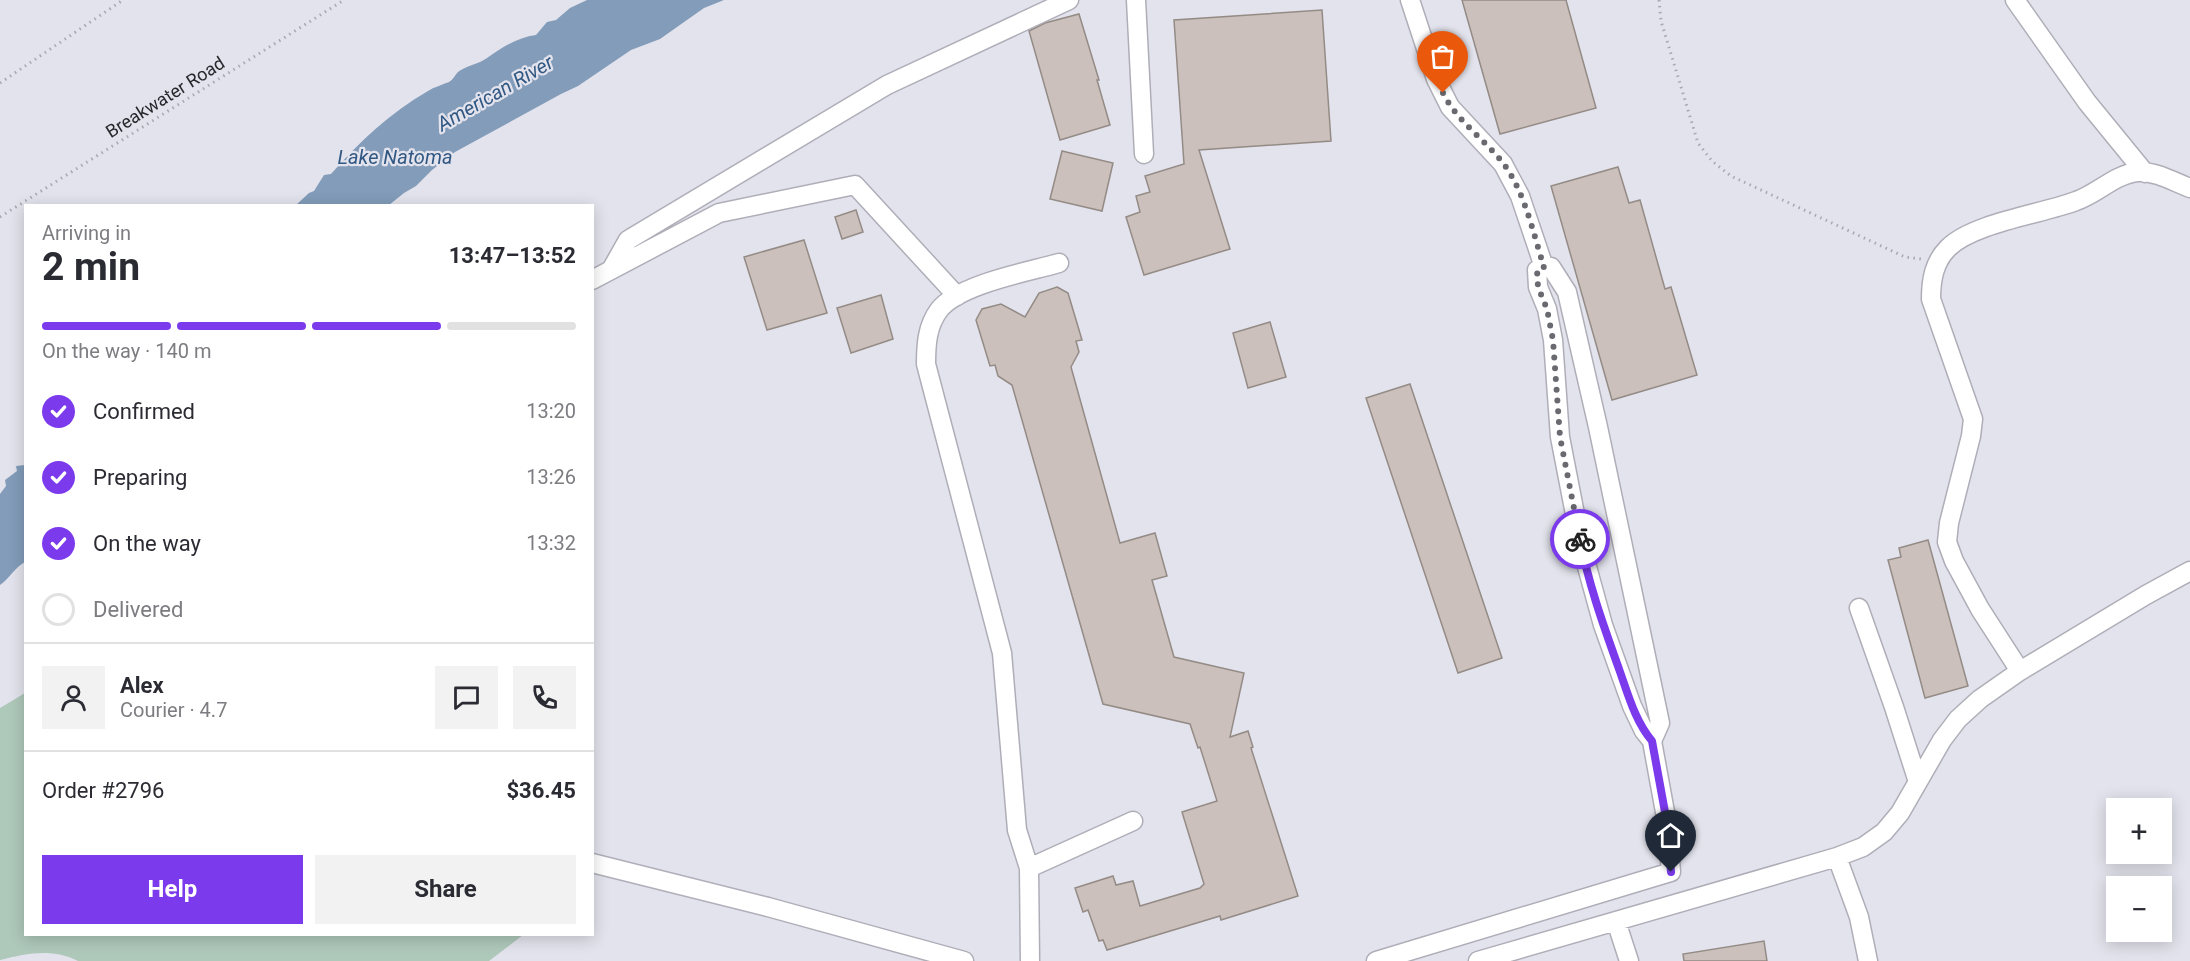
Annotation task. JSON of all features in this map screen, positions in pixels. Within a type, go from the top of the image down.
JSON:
[{"type":"street","points":[[611,270],[628,240],[887,85],[1069,0]]},
{"type":"street","points":[[1136,0],[1144,154]]},
{"type":"street","points":[[1410,0],[1436,79],[1450,107],[1503,164],[1520,196],[1544,267]]},
{"type":"street","points":[[2015,0],[2087,102],[2145,173]]},
{"type":"street","points":[[2020,671],[1970,590],[1954,561],[1947,542],[1949,523],[1971,436],[1973,419],[1931,299],[1931,280],[1942,256],[1948,248],[1962,238],[2035,212],[2078,201],[2120,177],[2136,172],[2152,173],[2190,189]]},
{"type":"street","points":[[594,279],[719,213],[855,185],[957,296]]},
{"type":"street","points":[[1030,961],[1029,868],[1017,830],[1002,653],[926,364],[930,326],[940,309],[957,296],[985,284],[1059,263]]},
{"type":"street","points":[[1376,961],[1671,872],[1667,823],[1652,741],[1644,731],[1628,696],[1603,625],[1581,545],[1560,437],[1553,340],[1547,309],[1538,287],[1537,270],[1544,267],[1551,267],[1567,292],[1598,427],[1660,723],[1652,741]]},
{"type":"street","points":[[1478,961],[1863,848],[1884,832],[1900,813],[1942,740],[1958,719],[1980,699],[2020,671],[2190,571]]},
{"type":"street","points":[[1859,608],[1918,782]]},
{"type":"street","points":[[1029,868],[1133,821]]},
{"type":"street","points":[[1837,857],[1859,917],[1868,961]]},
{"type":"street","points":[[594,864],[768,907],[964,961]]},
{"type":"street","points":[[1616,921],[1629,961]]},
{"type":"path","points":[[0,82],[123,0]]},
{"type":"path","name":"Breakwater Road","points":[[0,218],[344,0]]},
{"type":"path","points":[[1659,0],[1661,21],[1698,143],[1712,161],[1731,176],[1905,258],[1942,256]]},
{"type":"green space","points":[[24,694],[24,936],[522,936],[489,961],[78,961],[49,953],[20,955],[0,960],[0,708]]},
{"type":"water","name":"Lake Natoma","points":[[587,0],[724,0],[704,8],[660,39],[631,50],[578,86],[455,152],[416,186],[390,204],[297,204],[314,191],[324,175],[331,174],[364,139],[388,118],[430,90],[450,81],[461,70],[484,60],[516,41],[536,35],[547,22],[556,20],[570,8]]},
{"type":"water","points":[[24,465],[24,563],[0,585],[0,494],[6,486],[5,480],[17,471],[16,466]]},
{"type":"building","points":[[1462,0],[1566,0],[1596,108],[1500,134]]},
{"type":"building","points":[[1322,10],[1331,141],[1199,150],[1230,249],[1144,275],[1126,217],[1140,212],[1136,196],[1150,192],[1145,176],[1184,164],[1174,20]]},
{"type":"building","points":[[1079,14],[1110,125],[1060,140],[1029,31],[1045,23]]},
{"type":"building","points":[[1062,151],[1113,163],[1102,211],[1050,199]]},
{"type":"building","points":[[1618,167],[1629,203],[1640,200],[1665,289],[1671,287],[1697,375],[1612,400],[1551,186]]},
{"type":"building","points":[[856,210],[863,232],[842,239],[835,217]]},
{"type":"building","points":[[804,240],[827,313],[767,330],[744,257]]},
{"type":"building","points":[[1057,287],[1068,293],[1082,340],[1076,341],[1079,352],[1071,367],[1120,543],[1155,533],[1167,576],[1152,580],[1174,657],[1244,673],[1230,737],[1248,731],[1253,747],[1251,748],[1298,896],[1221,920],[1220,916],[1107,950],[1103,940],[1099,941],[1088,910],[1083,912],[1075,888],[1113,876],[1116,885],[1133,881],[1140,906],[1200,888],[1204,884],[1182,812],[1217,801],[1200,747],[1198,748],[1190,724],[1103,704],[1012,385],[998,376],[995,365],[990,366],[976,320],[982,309],[1001,304],[1025,317],[1039,293]]},
{"type":"building","points":[[881,295],[893,339],[851,353],[837,308]]},
{"type":"building","points":[[1270,322],[1286,377],[1248,388],[1233,333]]},
{"type":"building","points":[[1410,384],[1502,658],[1458,673],[1366,398]]},
{"type":"building","points":[[1928,540],[1968,686],[1925,698],[1888,560],[1901,557],[1899,548]]},
{"type":"building","points":[[1764,941],[1767,961],[1684,961],[1683,954]]},
{"type":"way so far","points":[[1443,93],[1450,107],[1503,164],[1520,196],[1544,267],[1537,270],[1538,287],[1547,309],[1553,340],[1560,437],[1580,539]]},
{"type":"route","points":[[1580,539],[1603,625],[1617,665],[1632,706],[1644,731],[1652,741],[1667,823],[1671,872]]},
{"type":"water label","name":"American River","points":[[495,93]]}]
